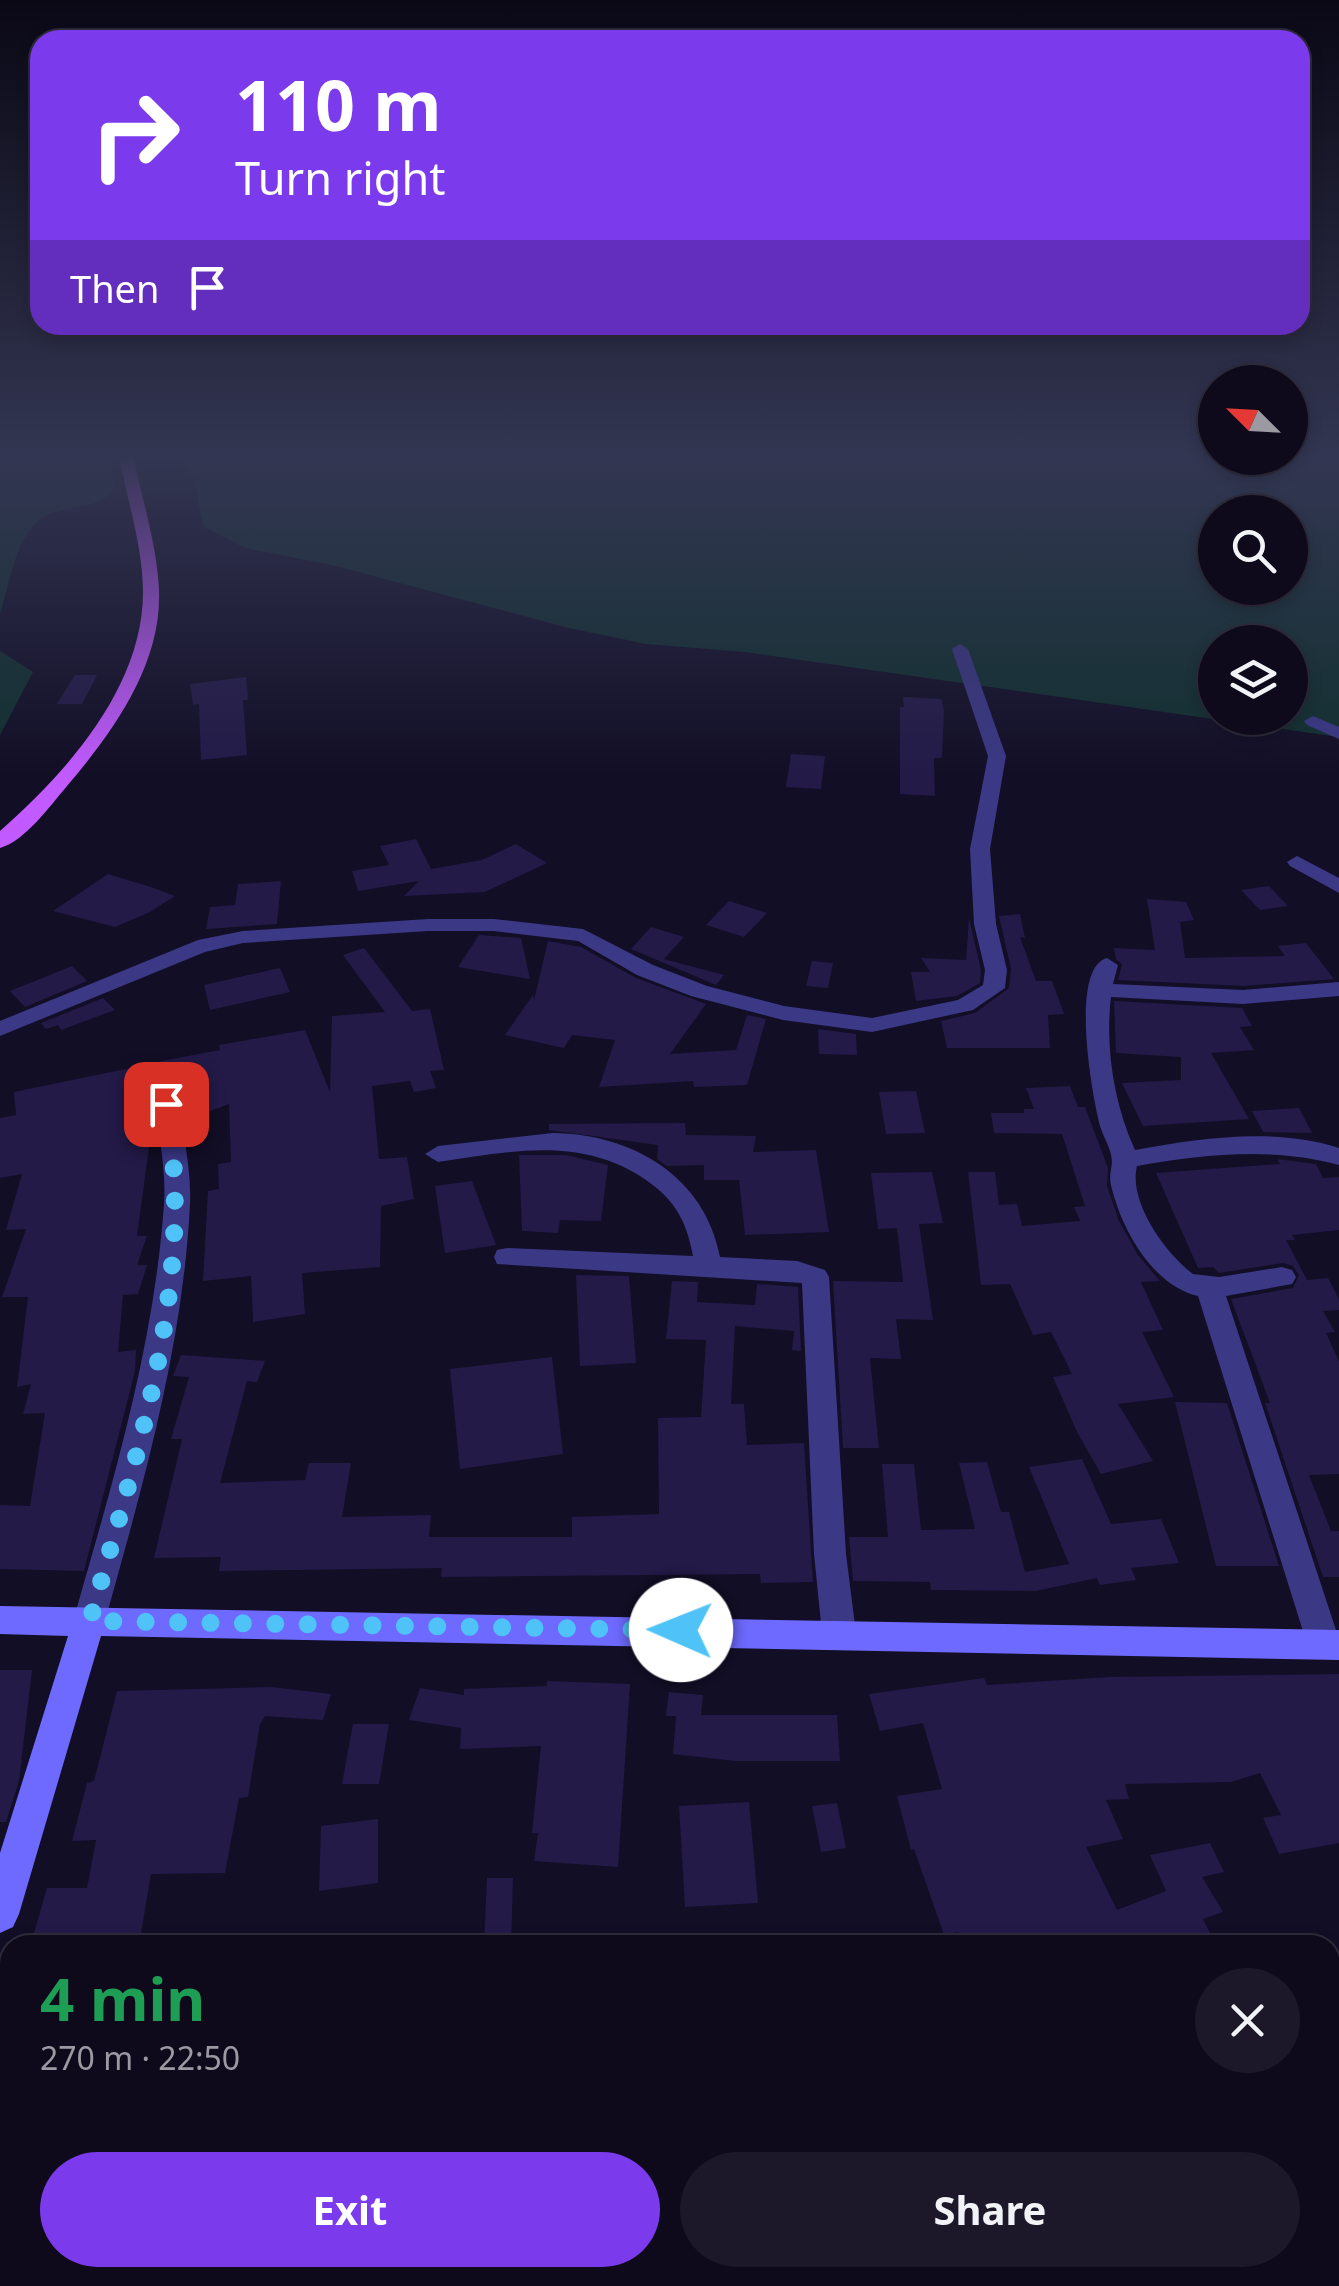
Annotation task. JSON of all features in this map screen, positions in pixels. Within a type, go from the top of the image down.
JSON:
[{"type":"main road","points":[[0,842],[71,770],[111,718],[134,672],[151,594],[145,562]]},
{"type":"main road","points":[[0,1620],[1331,1644]]},
{"type":"main road","points":[[0,1914],[90,1621]]},
{"type":"street","points":[[0,1029],[198,947],[243,938],[428,925],[513,926],[583,934],[666,980],[783,1012],[872,1025],[965,1005],[994,988],[996,970],[986,924],[980,849],[997,756],[960,649]]},
{"type":"street","points":[[1313,721],[1339,734]]},
{"type":"street","points":[[1297,862],[1339,886]]},
{"type":"street","points":[[1106,965],[1097,990],[1097,1027],[1108,1102],[1125,1160],[1122,1176],[1136,1217],[1168,1268],[1184,1282],[1209,1286],[1282,1277]]},
{"type":"street","points":[[1097,990],[1243,997],[1339,990]]},
{"type":"street","points":[[90,1621],[148,1412],[161,1336],[178,1199],[167,1082]]},
{"type":"street","points":[[438,1154],[519,1143],[574,1141],[627,1159],[683,1196],[698,1218],[708,1266]]},
{"type":"street","points":[[1125,1160],[1237,1148],[1312,1147],[1339,1157]]},
{"type":"street","points":[[507,1258],[796,1271],[815,1277],[830,1554],[839,1633]]},
{"type":"street","points":[[1209,1286],[1331,1644]]},
{"type":"green space","points":[[0,562],[15,562],[0,614]]},
{"type":"green space","points":[[315,562],[1198,562],[1198,605],[1308,605],[1308,562],[1339,562],[1339,737],[1308,733],[1308,625],[1198,625],[1198,717],[745,652],[646,644],[569,628]]},
{"type":"green space","points":[[0,651],[33,672],[0,735]]},
{"type":"building","points":[[75,675],[97,675],[82,704],[57,704]]},
{"type":"building","points":[[246,677],[248,700],[243,700],[247,755],[201,760],[199,704],[193,705],[190,684]]},
{"type":"building","points":[[903,697],[941,699],[942,758],[934,758],[935,796],[900,794]]},
{"type":"building","points":[[791,754],[825,756],[821,789],[786,787]]},
{"type":"building","points":[[416,839],[431,869],[482,860],[516,844],[547,863],[485,892],[404,896],[419,881],[358,891],[352,871],[389,865],[380,846]]},
{"type":"building","points":[[108,874],[175,896],[115,927],[53,911]]},
{"type":"building","points":[[281,881],[277,924],[206,929],[210,907],[235,905],[238,884]]},
{"type":"building","points":[[1269,886],[1288,906],[1260,910],[1241,890]]},
{"type":"building","points":[[1147,899],[1186,902],[1194,920],[1180,922],[1185,958],[1285,956],[1278,946],[1306,943],[1334,979],[1243,986],[1118,980],[1122,964],[1116,959],[1114,948],[1155,950]]},
{"type":"building","points":[[729,901],[767,913],[744,937],[706,925]]},
{"type":"building","points":[[1020,914],[1025,938],[1020,937],[1036,981],[1052,981],[1064,1014],[1048,1015],[1050,1048],[947,1048],[941,1021],[975,1013],[1009,988],[1011,969],[999,916]]},
{"type":"building","points":[[969,918],[981,970],[980,983],[957,996],[916,1001],[911,972],[930,972],[921,958],[966,960]]},
{"type":"building","points":[[651,927],[684,937],[664,959],[724,975],[716,985],[631,949]]},
{"type":"building","points":[[479,935],[521,938],[530,979],[458,967]]},
{"type":"building","points":[[548,941],[581,947],[636,978],[706,1004],[670,1054],[736,1050],[747,1015],[766,1019],[747,1085],[694,1087],[693,1081],[599,1087],[615,1040],[572,1035],[564,1048],[505,1035],[533,995],[534,1000]]},
{"type":"building","points":[[364,948],[412,1011],[430,1009],[444,1070],[430,1071],[436,1088],[414,1092],[410,1081],[372,1086],[379,1159],[407,1157],[414,1199],[381,1206],[380,1267],[302,1273],[305,1314],[253,1322],[251,1276],[203,1281],[208,1191],[219,1189],[218,1164],[231,1162],[229,1104],[200,1115],[199,1085],[190,1111],[184,1102],[181,1080],[164,1072],[157,1062],[220,1050],[219,1045],[305,1030],[330,1092],[332,1016],[385,1012],[343,955]]},
{"type":"building","points":[[812,961],[833,963],[828,988],[806,986]]},
{"type":"building","points":[[72,966],[87,981],[25,1007],[10,991]]},
{"type":"building","points":[[280,968],[290,992],[210,1010],[204,985]]},
{"type":"building","points":[[103,998],[115,1010],[61,1030],[58,1025],[46,1029],[41,1023]]},
{"type":"building","points":[[1114,1001],[1242,1008],[1252,1026],[1240,1027],[1254,1050],[1211,1053],[1249,1119],[1143,1126],[1122,1083],[1181,1080],[1181,1057],[1116,1053]]},
{"type":"building","points":[[818,1029],[856,1034],[857,1055],[819,1054]]},
{"type":"building","points":[[155,1063],[157,1077],[151,1083],[157,1145],[149,1147],[137,1236],[147,1236],[137,1265],[147,1265],[138,1294],[123,1295],[118,1352],[136,1350],[135,1371],[84,1571],[0,1569],[0,1505],[30,1506],[45,1413],[23,1414],[31,1384],[17,1387],[28,1297],[2,1297],[26,1229],[6,1230],[22,1174],[0,1178],[0,1118],[16,1115],[14,1092]]},
{"type":"building","points":[[1070,1086],[1078,1107],[1085,1107],[1108,1168],[1107,1186],[1119,1221],[1138,1255],[1160,1281],[1141,1282],[1163,1330],[1142,1332],[1174,1397],[1118,1404],[1153,1461],[1101,1474],[1053,1377],[1072,1374],[1051,1332],[1033,1335],[1010,1284],[981,1285],[968,1172],[995,1172],[999,1205],[1017,1204],[1022,1226],[1080,1221],[1074,1207],[1085,1206],[1062,1134],[994,1133],[991,1113],[1024,1113],[1024,1109],[1034,1109],[1026,1088]]},
{"type":"building","points":[[916,1091],[925,1133],[886,1134],[879,1092]]},
{"type":"building","points":[[1299,1108],[1312,1133],[1263,1132],[1252,1111]]},
{"type":"building","points":[[685,1123],[686,1135],[756,1136],[753,1152],[816,1150],[829,1232],[745,1235],[739,1180],[704,1180],[704,1165],[667,1166],[657,1159],[658,1145],[549,1130],[549,1124]]},
{"type":"building","points":[[519,1155],[566,1155],[608,1165],[601,1221],[560,1220],[558,1233],[522,1231]]},
{"type":"building","points":[[1277,1159],[1316,1164],[1323,1178],[1339,1177],[1339,1230],[1292,1235],[1295,1240],[1286,1240],[1307,1280],[1328,1278],[1339,1299],[1339,1310],[1323,1311],[1335,1332],[1326,1333],[1339,1361],[1339,1474],[1309,1475],[1331,1531],[1339,1531],[1339,1577],[1323,1577],[1265,1403],[1270,1403],[1231,1299],[1293,1288],[1299,1275],[1293,1266],[1283,1263],[1219,1273],[1213,1267],[1198,1268],[1156,1173],[1280,1164]]},
{"type":"building","points":[[932,1172],[943,1223],[919,1224],[933,1320],[896,1319],[901,1359],[870,1358],[879,1448],[843,1448],[833,1281],[903,1282],[897,1228],[878,1229],[871,1173]]},
{"type":"building","points":[[472,1181],[496,1245],[445,1253],[435,1186]]},
{"type":"building","points":[[576,1275],[629,1276],[636,1363],[580,1366]]},
{"type":"building","points":[[672,1281],[698,1282],[697,1302],[755,1305],[757,1284],[798,1287],[801,1351],[792,1350],[794,1331],[735,1326],[731,1404],[744,1404],[747,1445],[804,1443],[813,1582],[761,1583],[760,1574],[441,1577],[442,1568],[219,1571],[221,1557],[154,1558],[182,1439],[171,1439],[189,1377],[173,1376],[181,1355],[265,1361],[257,1382],[247,1381],[220,1483],[305,1480],[309,1463],[351,1463],[342,1517],[431,1515],[429,1537],[572,1537],[572,1517],[659,1514],[658,1418],[701,1417],[706,1340],[666,1339]]},
{"type":"building","points":[[552,1357],[563,1454],[460,1469],[450,1369]]},
{"type":"building","points":[[1175,1402],[1227,1403],[1279,1566],[1216,1566]]},
{"type":"building","points":[[1082,1459],[1111,1524],[1161,1519],[1179,1563],[1131,1568],[1136,1580],[1100,1585],[1097,1578],[1036,1591],[931,1590],[930,1582],[853,1581],[849,1537],[888,1537],[882,1464],[914,1464],[921,1530],[975,1529],[959,1463],[987,1462],[1001,1512],[1009,1512],[1025,1572],[1069,1564],[1029,1467]]},
{"type":"building","points":[[0,1670],[32,1670],[19,1781],[6,1822],[0,1822]]},
{"type":"building","points":[[1339,1674],[1339,1843],[1279,1854],[1263,1818],[1281,1815],[1260,1773],[1231,1782],[1125,1784],[1129,1799],[1106,1800],[1123,1839],[1086,1847],[1117,1910],[1166,1891],[1150,1855],[1210,1843],[1224,1872],[1202,1877],[1223,1912],[1203,1919],[1211,1935],[944,1935],[914,1849],[911,1850],[897,1796],[942,1789],[923,1723],[880,1731],[869,1694],[984,1678],[987,1685],[1110,1677]]},
{"type":"building","points":[[547,1681],[630,1684],[618,1867],[534,1861],[538,1833],[532,1833],[541,1746],[460,1749],[461,1728],[409,1720],[420,1688],[464,1695],[464,1689],[547,1686]]},
{"type":"building","points":[[271,1687],[331,1694],[323,1720],[265,1716],[260,1724],[248,1797],[239,1798],[225,1873],[151,1874],[141,1935],[34,1933],[47,1888],[87,1888],[96,1840],[72,1841],[87,1783],[94,1781],[117,1691]]},
{"type":"building","points":[[669,1692],[703,1695],[701,1715],[837,1715],[840,1761],[736,1761],[673,1754],[676,1716],[666,1716]]},
{"type":"building","points":[[353,1724],[389,1724],[379,1784],[342,1784]]},
{"type":"building","points":[[749,1802],[758,1903],[685,1907],[679,1806]]},
{"type":"building","points":[[837,1803],[846,1848],[821,1852],[812,1806]]},
{"type":"building","points":[[378,1819],[378,1883],[319,1891],[321,1826]]},
{"type":"building","points":[[487,1878],[513,1878],[511,1935],[484,1935]]},
{"type":"route","points":[[166,1104],[178,1199],[169,1282],[148,1412],[90,1621],[681,1630]]}]
